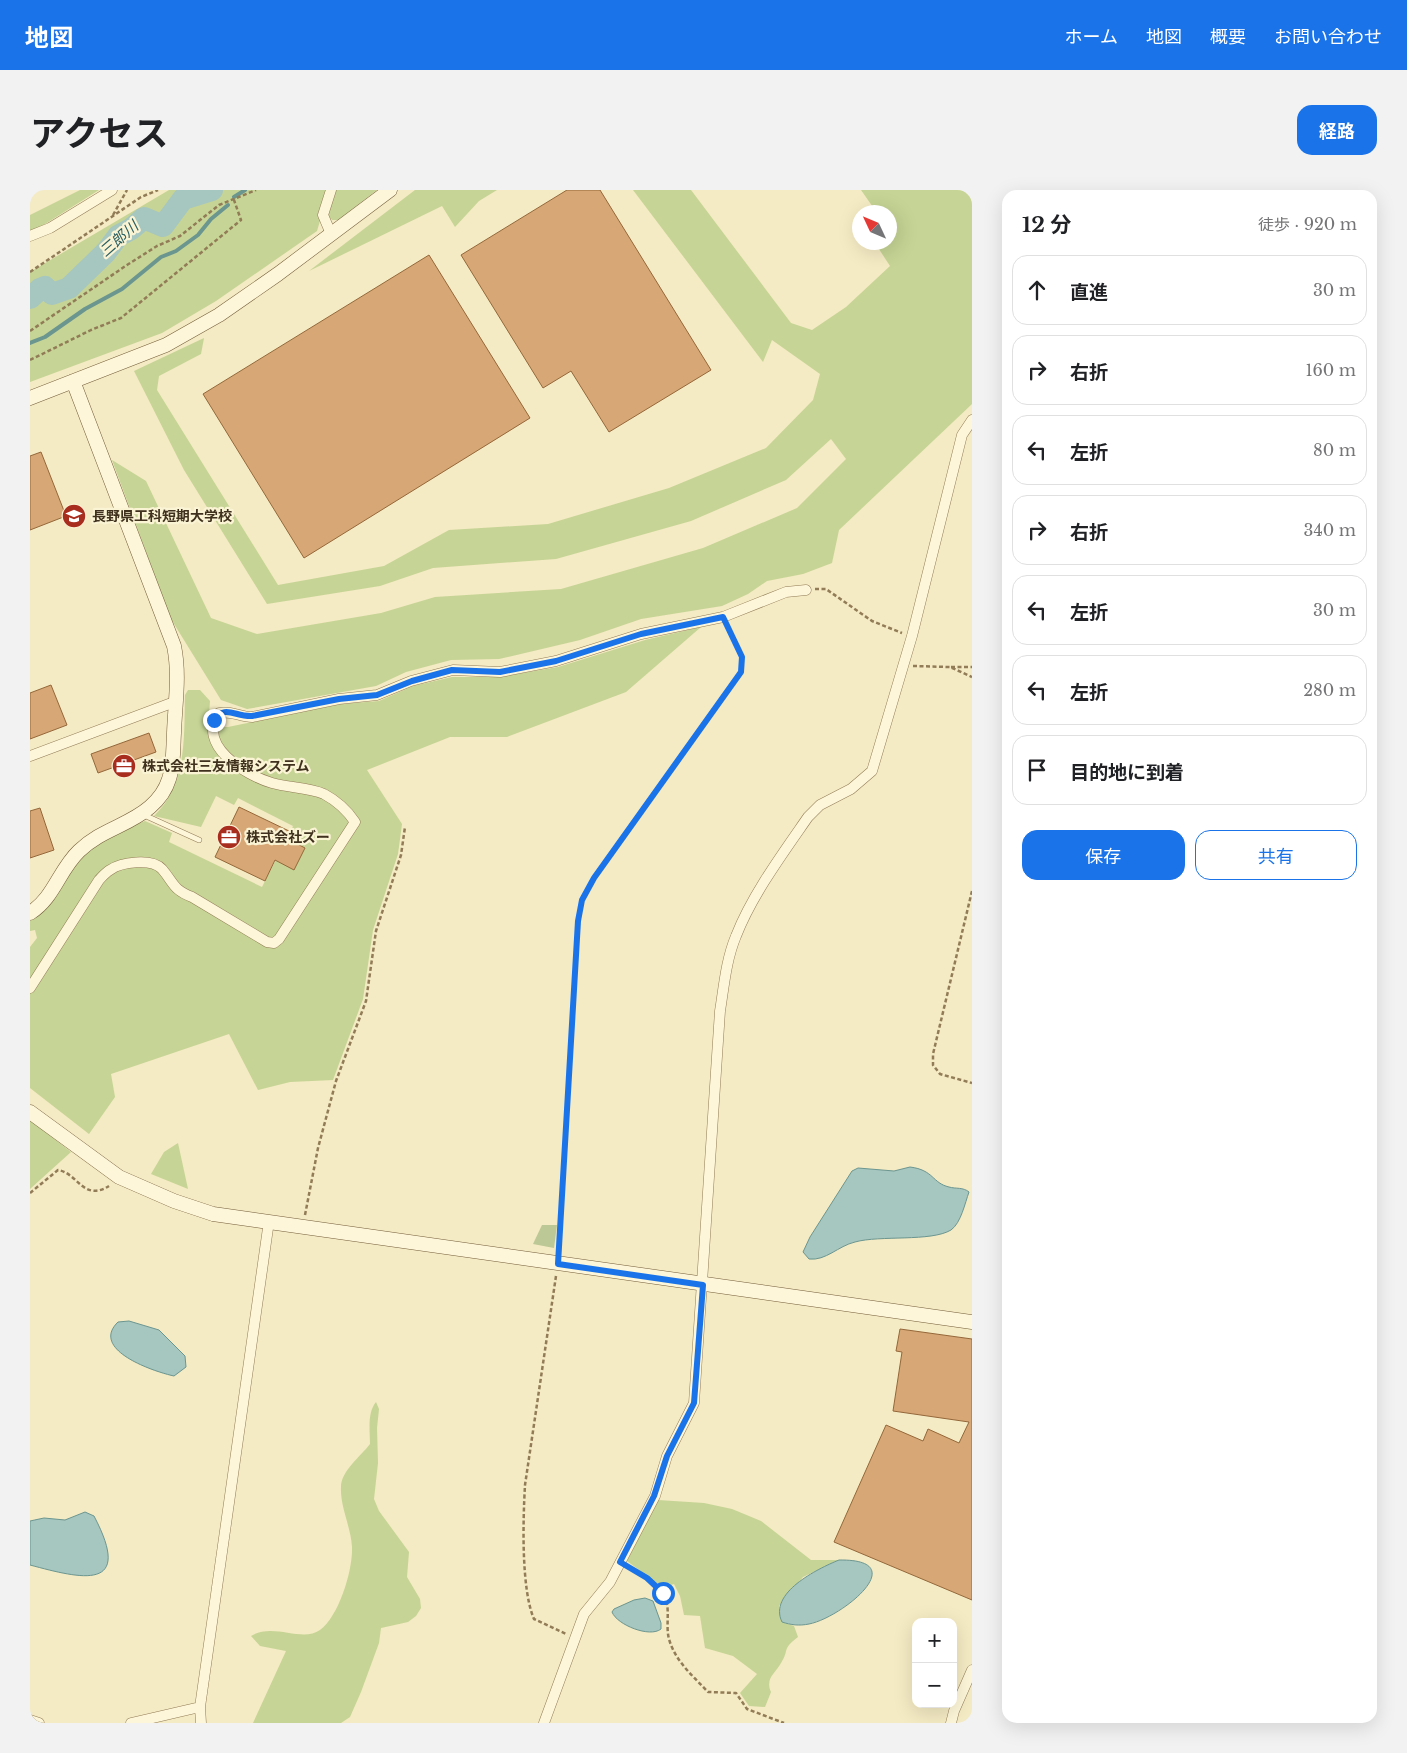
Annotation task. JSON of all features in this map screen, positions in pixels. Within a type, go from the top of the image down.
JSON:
[{"type":"street","points":[[30,236],[50,228],[112,190]]},
{"type":"street","points":[[331,190],[323,215],[332,234]]},
{"type":"street","points":[[30,398],[166,345],[211,319],[278,274],[390,190]]},
{"type":"street","points":[[30,913],[48,898],[74,856],[88,843],[102,832],[141,814],[151,806],[169,780],[172,766],[178,668],[174,646],[74,381]]},
{"type":"street","points":[[544,1723],[584,1614],[606,1588],[620,1562],[654,1496],[667,1456],[694,1403],[720,1012],[725,972],[735,936],[751,904],[808,817],[820,805],[851,789],[872,772],[912,636],[962,435],[972,420]]},
{"type":"street","points":[[30,988],[99,880],[111,869],[121,865],[154,864],[161,869],[180,893],[192,897],[267,942],[274,943],[279,938],[355,822],[337,802],[323,794],[261,779],[220,750],[212,739],[211,729],[219,713],[226,711],[242,717],[252,716],[339,699],[377,695],[412,681],[452,670],[500,672],[556,661],[641,634],[723,617],[786,592],[806,590]]},
{"type":"street","points":[[30,756],[177,701]]},
{"type":"street","points":[[30,1112],[119,1177],[174,1201],[213,1214],[972,1322]]},
{"type":"street","points":[[201,1723],[200,1707],[269,1221]]},
{"type":"street","points":[[951,1723],[954,1711],[972,1670]]},
{"type":"street","points":[[131,1723],[200,1707]]},
{"type":"street","points":[[30,1720],[38,1723]]},
{"type":"lane","points":[[141,814],[200,840]]},
{"type":"path","points":[[112,216],[127,190]]},
{"type":"path","points":[[30,272],[141,197],[158,190]]},
{"type":"path","points":[[30,331],[127,265],[158,246],[180,236],[219,205],[256,190]]},
{"type":"path","points":[[30,360],[120,318],[150,296],[240,220],[234,200]]},
{"type":"path","points":[[806,590],[826,589],[872,621],[912,636]]},
{"type":"path","points":[[574,1638],[534,1619],[528,1604],[523,1516],[525,1485],[558,1264],[578,921],[582,900],[594,878],[741,672],[742,657],[723,617]]},
{"type":"path","points":[[904,665],[972,667]]},
{"type":"path","points":[[950,667],[972,677]]},
{"type":"path","points":[[303,1226],[318,1148],[336,1080],[366,1001],[376,931],[401,855],[405,827]]},
{"type":"path","points":[[972,891],[932,1054],[933,1065],[940,1074],[972,1083]]},
{"type":"path","points":[[30,1193],[58,1170],[92,1191],[100,1191],[119,1177]]},
{"type":"path","points":[[620,1562],[647,1578],[663,1593],[667,1604],[669,1640],[684,1666],[708,1692],[736,1693],[747,1709],[784,1723]]},
{"type":"green space","points":[[80,190],[99,190],[45,224],[30,231],[30,215]]},
{"type":"green space","points":[[169,190],[329,190],[317,231],[216,301],[162,333],[30,382],[30,272]]},
{"type":"green space","points":[[333,190],[377,190],[338,220],[332,220],[328,216]]},
{"type":"green space","points":[[415,190],[497,190],[479,201],[455,227],[442,206],[309,271]]},
{"type":"green space","points":[[633,190],[691,190],[791,323],[812,330],[846,307],[890,266],[880,250],[897,250],[897,205],[872,205],[861,190],[972,190],[972,404],[839,530],[832,563],[803,574],[767,581],[748,594],[722,606],[641,619],[580,640],[499,659],[451,660],[406,672],[376,686],[247,709],[221,700],[171,619],[112,460],[146,481],[211,618],[257,634],[381,613],[435,597],[561,589],[703,548],[797,508],[846,459],[831,439],[786,480],[691,521],[556,559],[433,568],[380,586],[267,604],[184,470],[134,371],[204,338],[201,354],[159,376],[157,390],[278,585],[384,566],[449,530],[548,524],[669,488],[766,448],[813,400],[820,374],[772,340],[763,362]]},
{"type":"green space","points":[[701,627],[626,692],[507,737],[450,737],[367,770],[402,824],[398,854],[373,930],[363,999],[333,1080],[290,1082],[258,1090],[229,1034],[111,1074],[115,1097],[89,1134],[30,1088],[30,947],[37,938],[35,930],[30,931],[30,921],[53,901],[71,869],[83,853],[108,837],[145,821],[172,833],[169,842],[262,887],[293,826],[238,798],[234,805],[216,796],[201,827],[154,816],[173,790],[178,775],[182,760],[185,695],[188,690],[200,690],[210,701],[208,727],[228,727],[340,704],[379,701],[413,686],[452,677],[499,677],[558,667],[645,640]]},
{"type":"green space","points":[[30,1120],[71,1152],[30,1189]]},
{"type":"green space","points":[[178,1143],[188,1189],[151,1174],[164,1152]]},
{"type":"green space","points":[[542,1225],[557,1225],[554,1248],[533,1244]]},
{"type":"green space","points":[[376,1402],[379,1409],[377,1428],[378,1463],[374,1499],[379,1511],[409,1552],[407,1577],[420,1599],[421,1608],[416,1616],[408,1622],[381,1628],[379,1643],[350,1717],[341,1723],[253,1723],[286,1651],[260,1646],[251,1636],[269,1631],[296,1634],[313,1633],[320,1630],[327,1623],[339,1604],[352,1557],[350,1532],[342,1502],[342,1481],[344,1475],[370,1444],[370,1417]]},
{"type":"green space","points":[[658,1500],[704,1503],[732,1509],[761,1521],[811,1560],[839,1560],[803,1577],[779,1606],[782,1622],[794,1626],[798,1637],[788,1647],[784,1658],[770,1680],[769,1687],[771,1692],[765,1707],[749,1706],[740,1693],[757,1674],[733,1656],[705,1648],[700,1616],[684,1615],[680,1596],[674,1584],[663,1588],[627,1561]]},
{"type":"water","points":[[910,1167],[924,1171],[943,1185],[964,1189],[969,1192],[960,1218],[951,1230],[931,1236],[855,1242],[827,1256],[815,1259],[809,1259],[803,1252],[810,1237],[852,1171],[858,1168],[894,1171]]},
{"type":"water","points":[[129,1321],[159,1330],[185,1356],[186,1367],[174,1376],[140,1365],[118,1350],[112,1342],[111,1332],[118,1322]]},
{"type":"water","points":[[85,1512],[94,1516],[105,1540],[108,1558],[105,1569],[96,1574],[84,1576],[30,1565],[30,1521],[44,1518],[65,1520]]},
{"type":"water","points":[[839,1560],[861,1562],[871,1569],[871,1578],[853,1601],[823,1619],[809,1624],[802,1625],[782,1622],[780,1611],[782,1601],[788,1592],[819,1569]]},
{"type":"water","points":[[645,1598],[653,1601],[661,1623],[661,1629],[649,1632],[634,1629],[620,1621],[612,1612],[614,1609],[634,1600]]},
{"type":"building","points":[[567,190],[600,190],[711,370],[609,432],[571,371],[543,388],[461,255]]},
{"type":"building","points":[[429,255],[530,418],[304,558],[203,394]]},
{"type":"building","points":[[41,452],[66,516],[30,530],[30,456]]},
{"type":"building","points":[[51,685],[67,725],[30,739],[30,693]]},
{"type":"building","points":[[149,733],[156,752],[98,773],[91,754]]},
{"type":"building","points":[[239,807],[289,831],[286,838],[305,848],[294,870],[275,860],[265,881],[215,857]]},
{"type":"building","points":[[40,808],[54,850],[30,858],[30,811]]},
{"type":"building","points":[[900,1329],[972,1339],[972,1600],[834,1542],[886,1425],[923,1441],[928,1429],[959,1443],[969,1422],[893,1411],[902,1352],[896,1351]]},
{"type":"waterway","name":"三郎川","points":[[30,298],[45,287],[52,294],[69,288],[106,252],[118,236],[131,229],[144,218],[163,226],[183,199],[212,190]]},
{"type":"waterway","points":[[234,197],[245,190]]},
{"type":"waterway","points":[[30,343],[45,337],[85,309],[122,289],[161,257],[176,251],[198,235],[211,219],[228,205]]},
{"type":"place","name":"長野県工科短期大学校","points":[[74,516]]},
{"type":"place","name":"株式会社三友情報システム","points":[[124,766]]},
{"type":"place","name":"株式会社ズー","points":[[229,837]]},
{"type":"route","points":[[214,720],[219,713],[226,711],[242,717],[252,716],[339,699],[377,695],[412,681],[452,670],[500,672],[556,661],[641,634],[723,617],[742,657],[741,672],[594,878],[582,900],[578,921],[558,1264],[703,1285],[694,1403],[667,1456],[654,1496],[620,1562],[656,1584],[663,1593]]}]
